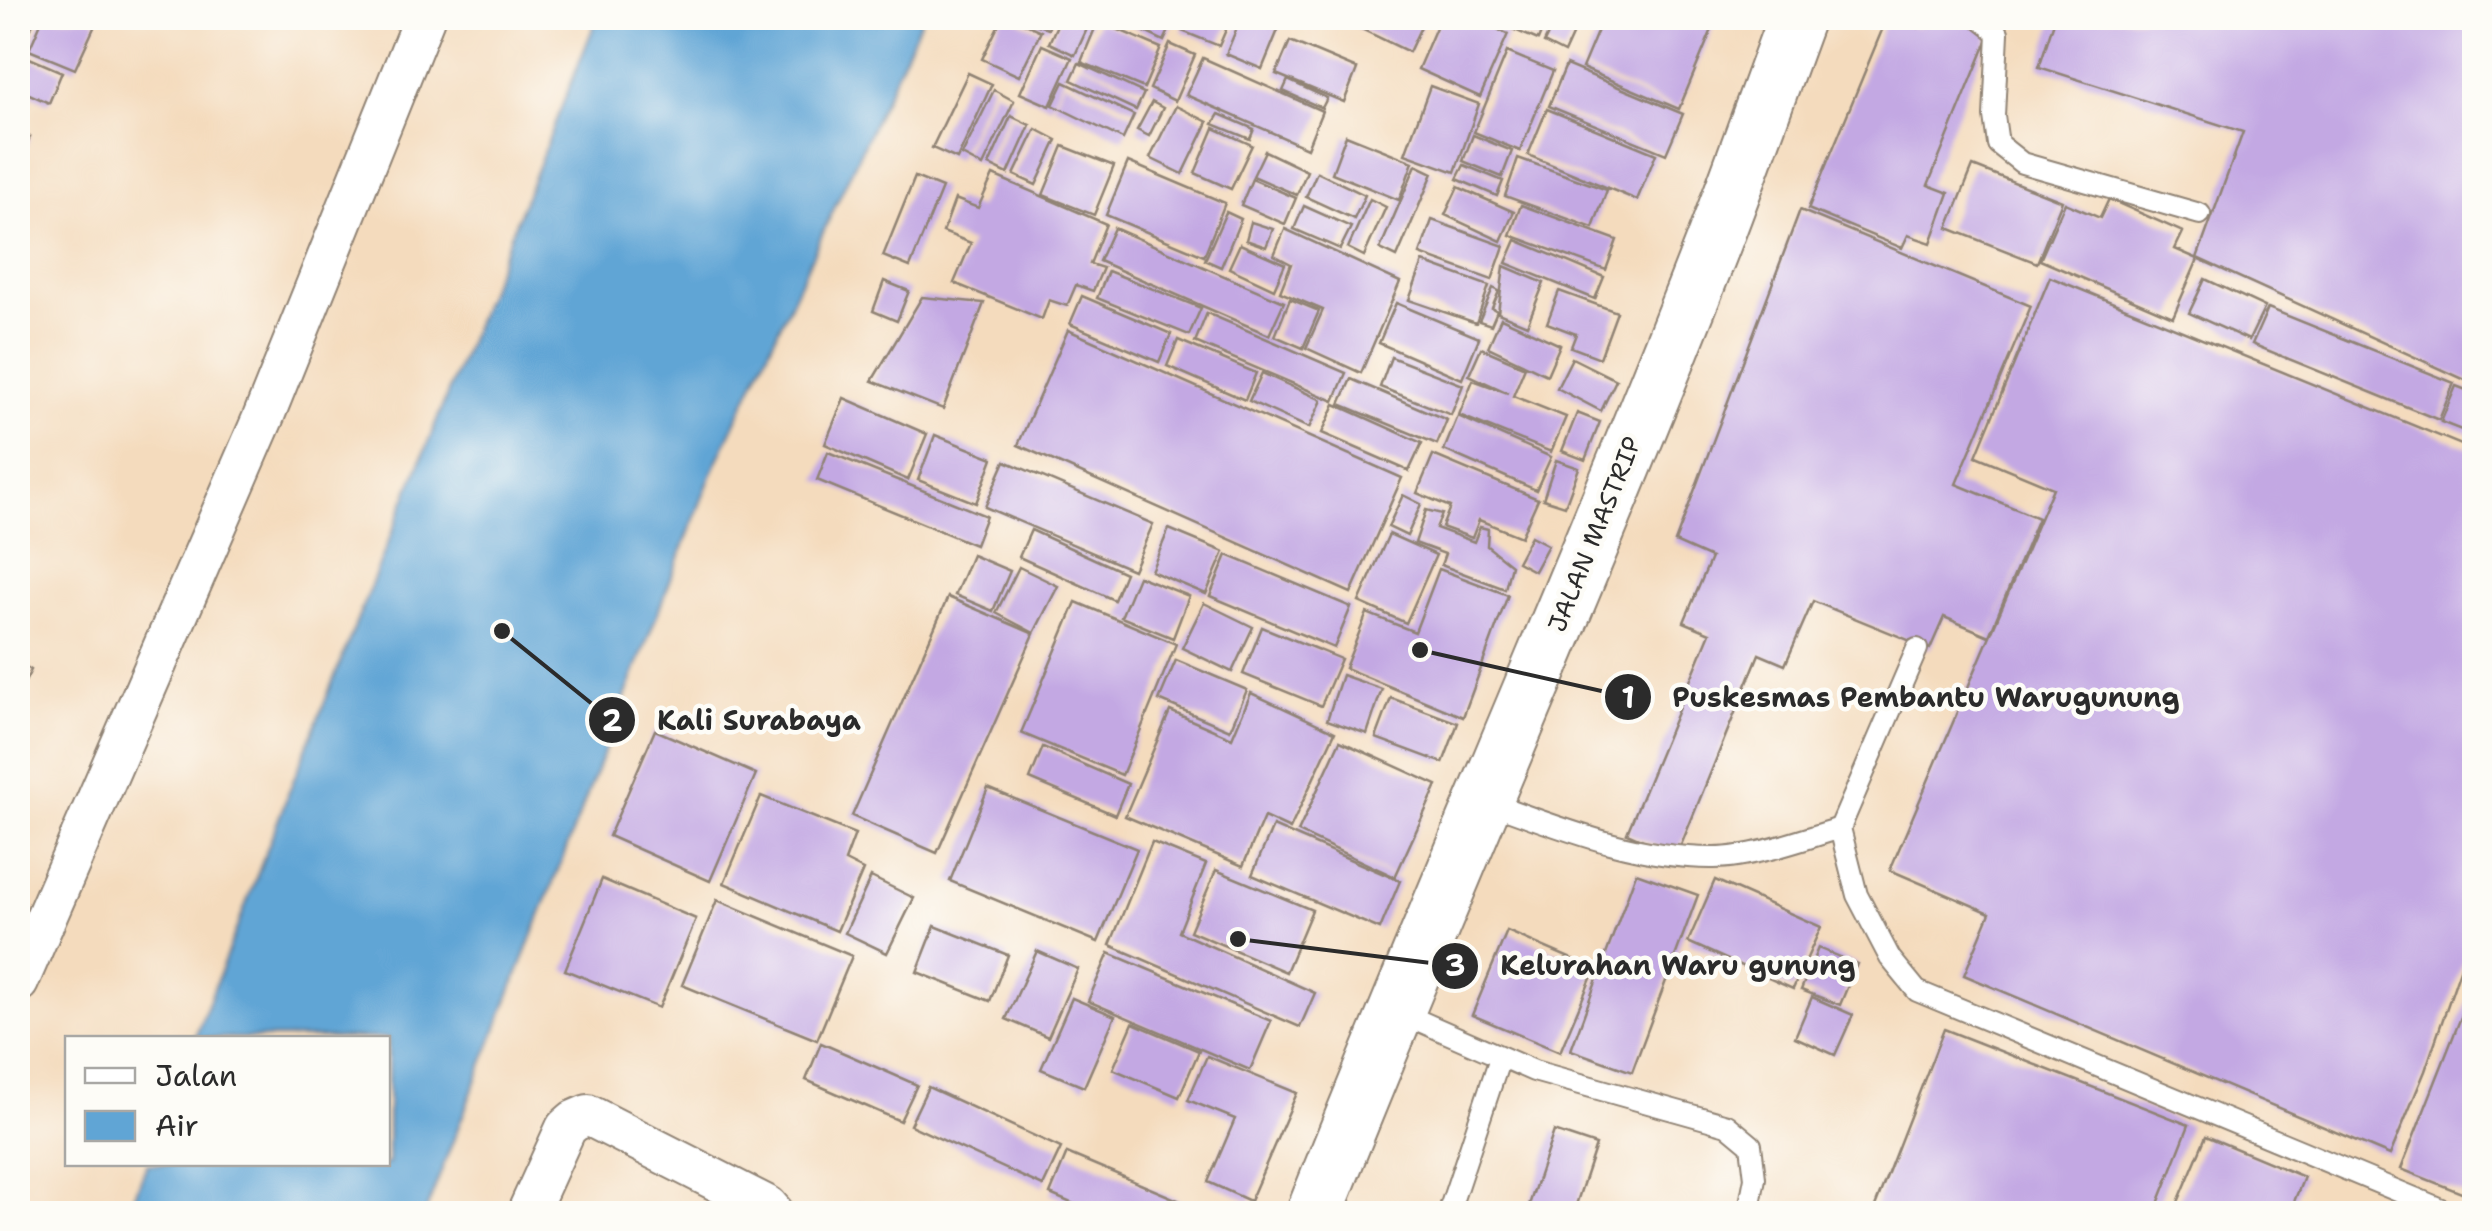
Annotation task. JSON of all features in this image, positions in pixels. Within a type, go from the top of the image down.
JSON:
[{"type":"main road","name":"JALAN MASTRIP","points":[[1314,1214],[1715,238],[1796,18]]},
{"type":"street","points":[[18,982],[262,418],[424,18]]},
{"type":"street","points":[[527,1214],[566,1128],[574,1120],[588,1116],[767,1206],[774,1214]]},
{"type":"lane","points":[[1979,18],[1998,34],[1994,116],[1998,144],[2008,154],[2022,163],[2200,214]]},
{"type":"lane","points":[[1917,648],[1840,828],[1857,894],[1890,958],[1916,991],[2453,1214]]},
{"type":"lane","points":[[1485,801],[1622,849],[1715,859],[1798,842],[1840,828]]},
{"type":"lane","points":[[1395,1010],[1500,1058],[1727,1125],[1751,1144],[1755,1178],[1748,1214]]},
{"type":"lane","points":[[1448,1214],[1500,1058]]},
{"type":"water","points":[[597,18],[922,18],[712,473],[425,1213],[128,1213],[146,1166],[390,1166],[390,1036],[196,1036]]},
{"type":"building","points":[[18,18],[35,18],[23,47],[18,45]]},
{"type":"building","points":[[43,18],[97,21],[75,69],[29,50]]},
{"type":"building","points":[[1002,18],[1013,18],[1041,31],[1019,76],[982,59]]},
{"type":"building","points":[[1020,18],[1053,18],[1048,29]]},
{"type":"building","points":[[1060,18],[1092,18],[1075,55],[1049,43]]},
{"type":"building","points":[[1175,18],[1164,41],[1122,21]]},
{"type":"building","points":[[1187,18],[1231,18],[1219,46],[1182,31]]},
{"type":"building","points":[[1241,18],[1283,18],[1262,69],[1226,54]]},
{"type":"building","points":[[1359,18],[1425,18],[1409,52],[1355,26]]},
{"type":"building","points":[[1440,18],[1470,18],[1508,34],[1480,97],[1418,69]]},
{"type":"building","points":[[1487,18],[1547,18],[1538,40]]},
{"type":"building","points":[[1556,18],[1580,18],[1564,53],[1544,43]]},
{"type":"building","points":[[1603,18],[1690,18],[1713,27],[1679,109],[1582,68]]},
{"type":"building","points":[[1887,18],[1918,28],[1922,18],[1956,18],[1991,31],[1928,185],[1949,193],[1931,243],[1908,235],[1902,248],[1808,209]]},
{"type":"building","points":[[2055,18],[2474,18],[2474,384],[2197,258],[2243,132],[2039,67]]},
{"type":"building","points":[[1098,21],[1161,48],[1144,88],[1081,62]]},
{"type":"building","points":[[1290,41],[1357,69],[1344,102],[1276,74]]},
{"type":"building","points":[[1170,44],[1195,55],[1175,101],[1150,89]]},
{"type":"building","points":[[1042,45],[1072,58],[1050,106],[1020,93]]},
{"type":"building","points":[[1507,52],[1553,71],[1520,151],[1474,132]]},
{"type":"building","points":[[18,53],[62,72],[49,103],[18,89]]},
{"type":"building","points":[[1203,58],[1322,111],[1307,148],[1186,95]]},
{"type":"building","points":[[1079,63],[1144,93],[1136,110],[1071,80]]},
{"type":"building","points":[[1566,65],[1683,114],[1666,154],[1549,106]]},
{"type":"building","points":[[968,73],[992,84],[957,159],[932,148]]},
{"type":"building","points":[[1288,80],[1327,98],[1322,108],[1283,91]]},
{"type":"building","points":[[1064,82],[1134,115],[1123,139],[1053,105]]},
{"type":"building","points":[[1430,86],[1479,104],[1455,172],[1405,154]]},
{"type":"building","points":[[994,90],[1014,101],[983,166],[962,155]]},
{"type":"building","points":[[1152,102],[1163,108],[1149,136],[1137,130]]},
{"type":"building","points":[[1176,106],[1208,122],[1183,174],[1150,158]]},
{"type":"building","points":[[1547,109],[1656,154],[1637,200],[1528,155]]},
{"type":"building","points":[[1219,114],[1254,129],[1250,139],[1213,124]]},
{"type":"building","points":[[1011,116],[1030,125],[1008,174],[989,165]]},
{"type":"building","points":[[1214,128],[1252,145],[1231,189],[1195,173]]},
{"type":"building","points":[[1036,129],[1057,140],[1036,185],[1014,175]]},
{"type":"building","points":[[18,132],[30,137],[18,165]]},
{"type":"building","points":[[1346,135],[1413,162],[1399,200],[1332,173]]},
{"type":"building","points":[[1473,135],[1512,151],[1502,177],[1463,161]]},
{"type":"building","points":[[1063,146],[1114,166],[1094,215],[1043,195]]},
{"type":"building","points":[[1265,151],[1307,171],[1297,195],[1253,176]]},
{"type":"building","points":[[1518,158],[1607,190],[1593,228],[1505,196]]},
{"type":"building","points":[[1128,162],[1225,203],[1204,256],[1106,215]]},
{"type":"building","points":[[1416,165],[1433,173],[1397,257],[1380,249]]},
{"type":"building","points":[[1464,165],[1503,181],[1497,196],[1457,179]]},
{"type":"building","points":[[1973,166],[2062,201],[2037,263],[1948,228]]},
{"type":"building","points":[[1317,172],[1365,195],[1354,219],[1306,197]]},
{"type":"building","points":[[993,175],[1106,224],[1090,264],[1103,268],[1093,291],[1076,285],[1067,306],[1049,300],[1042,319],[954,283],[971,243],[943,232],[955,199],[978,208]]},
{"type":"building","points":[[915,177],[942,188],[910,267],[883,256]]},
{"type":"building","points":[[1252,179],[1296,198],[1285,224],[1241,205]]},
{"type":"building","points":[[1458,187],[1514,212],[1501,241],[1445,215]]},
{"type":"building","points":[[1370,199],[1386,207],[1364,256],[1348,248]]},
{"type":"building","points":[[2109,199],[2183,232],[2175,249],[2198,259],[2173,317],[2040,260],[2065,203],[2100,218]]},
{"type":"building","points":[[1521,205],[1617,240],[1606,270],[1510,235]]},
{"type":"building","points":[[1304,206],[1351,227],[1340,249],[1294,229]]},
{"type":"building","points":[[1800,210],[2031,306],[1956,484],[2038,518],[1989,636],[1944,617],[1930,649],[1813,601],[1785,665],[1759,654],[1677,855],[1627,833],[1710,633],[1684,622],[1711,558],[1675,542]]},
{"type":"building","points":[[1226,212],[1241,219],[1221,267],[1205,260]]},
{"type":"building","points":[[1432,220],[1504,246],[1492,280],[1420,254]]},
{"type":"building","points":[[1251,222],[1273,229],[1266,247],[1246,240]]},
{"type":"building","points":[[1114,228],[1284,302],[1269,335],[1099,261]]},
{"type":"building","points":[[1285,229],[1400,282],[1361,373],[1306,348],[1323,310],[1280,292],[1291,264],[1274,255]]},
{"type":"building","points":[[1516,240],[1604,277],[1595,299],[1506,263]]},
{"type":"building","points":[[1240,244],[1285,264],[1274,289],[1229,268]]},
{"type":"building","points":[[1423,262],[1489,286],[1476,323],[1409,300]]},
{"type":"building","points":[[1504,266],[1544,283],[1527,325],[1498,313]]},
{"type":"building","points":[[1108,271],[1201,308],[1189,335],[1097,298]]},
{"type":"building","points":[[2050,277],[2474,450],[2474,929],[2425,1071],[2390,1155],[1964,975],[1990,913],[1890,870],[2053,488],[1976,456]]},
{"type":"building","points":[[2205,279],[2265,307],[2249,340],[2189,313]]},
{"type":"building","points":[[884,281],[909,291],[897,321],[873,311]]},
{"type":"building","points":[[1493,288],[1499,291],[1491,325],[1479,321]]},
{"type":"building","points":[[1559,291],[1617,312],[1600,358],[1571,347],[1576,334],[1547,323]]},
{"type":"building","points":[[1082,296],[1171,334],[1159,362],[1070,324]]},
{"type":"building","points":[[922,297],[984,303],[943,409],[872,381]]},
{"type":"building","points":[[1290,299],[1319,311],[1303,348],[1275,336]]},
{"type":"building","points":[[1396,303],[1479,338],[1462,379],[1379,343]]},
{"type":"building","points":[[2268,308],[2454,383],[2439,420],[2252,344]]},
{"type":"building","points":[[1207,313],[1346,373],[1334,401],[1195,342]]},
{"type":"building","points":[[1501,318],[1560,345],[1547,375],[1488,347]]},
{"type":"building","points":[[1068,330],[1402,478],[1351,593],[1018,445]]},
{"type":"building","points":[[1178,340],[1256,373],[1245,400],[1167,366]]},
{"type":"building","points":[[1481,348],[1525,367],[1513,396],[1566,417],[1551,452],[1459,415],[1473,380],[1508,393],[1469,375]]},
{"type":"building","points":[[1391,357],[1463,385],[1451,415],[1380,387]]},
{"type":"building","points":[[1572,358],[1616,380],[1601,411],[1557,388]]},
{"type":"building","points":[[1262,373],[1322,400],[1309,428],[1249,401]]},
{"type":"building","points":[[1351,379],[1447,420],[1437,444],[1340,404]]},
{"type":"building","points":[[2456,386],[2474,393],[2474,435],[2441,422]]},
{"type":"building","points":[[844,398],[927,434],[908,480],[825,444]]},
{"type":"building","points":[[1335,404],[1422,443],[1409,471],[1322,433]]},
{"type":"building","points":[[1577,413],[1600,422],[1585,460],[1562,451]]},
{"type":"building","points":[[1458,416],[1551,457],[1536,490],[1444,450]]},
{"type":"building","points":[[935,435],[993,458],[976,503],[918,480]]},
{"type":"building","points":[[828,452],[986,516],[975,545],[817,480]]},
{"type":"building","points":[[1433,455],[1538,499],[1521,537],[1479,520],[1472,538],[1442,527],[1450,507],[1417,493]]},
{"type":"building","points":[[1556,460],[1579,468],[1565,506],[1543,499]]},
{"type":"building","points":[[1005,461],[1153,524],[1133,570],[985,507]]},
{"type":"building","points":[[1403,495],[1421,504],[1407,536],[1388,527]]},
{"type":"building","points":[[1426,510],[1442,514],[1436,528],[1474,542],[1480,527],[1488,529],[1487,546],[1511,565],[1505,589],[1441,565],[1445,554],[1415,543]]},
{"type":"building","points":[[1169,529],[1224,552],[1206,594],[1151,571]]},
{"type":"building","points":[[1031,530],[1125,573],[1114,600],[1019,557]]},
{"type":"building","points":[[1389,534],[1436,555],[1406,623],[1359,602]]},
{"type":"building","points":[[1531,536],[1548,545],[1534,571],[1517,562]]},
{"type":"building","points":[[972,555],[1010,571],[993,611],[955,595]]},
{"type":"building","points":[[1227,555],[1351,607],[1334,648],[1210,596]]},
{"type":"building","points":[[1019,567],[1058,586],[1034,633],[996,613]]},
{"type":"building","points":[[1439,569],[1508,595],[1463,717],[1345,668],[1367,613],[1415,632]]},
{"type":"building","points":[[1138,576],[1189,596],[1173,638],[1121,617]]},
{"type":"building","points":[[948,597],[1034,634],[937,853],[852,816]]},
{"type":"building","points":[[1076,602],[1176,644],[1122,775],[1021,733]]},
{"type":"building","points":[[1204,603],[1253,627],[1232,672],[1182,648]]},
{"type":"building","points":[[1262,627],[1341,659],[1321,706],[1243,674]]},
{"type":"building","points":[[1176,660],[1247,690],[1230,730],[1159,700]]},
{"type":"building","points":[[18,662],[31,670],[18,696]]},
{"type":"building","points":[[1342,675],[1382,689],[1367,734],[1327,720]]},
{"type":"building","points":[[1251,693],[1335,732],[1290,829],[1264,817],[1243,866],[1125,816],[1170,711],[1232,738]]},
{"type":"building","points":[[1391,698],[1458,723],[1443,763],[1376,738]]},
{"type":"building","points":[[655,730],[756,774],[710,881],[609,836]]},
{"type":"building","points":[[1340,741],[1437,785],[1395,877],[1298,832]]},
{"type":"building","points":[[1043,747],[1128,784],[1115,815],[1030,779]]},
{"type":"building","points":[[988,788],[1137,849],[1098,942],[950,881]]},
{"type":"building","points":[[761,796],[855,834],[845,861],[863,870],[837,931],[724,883]]},
{"type":"building","points":[[1273,826],[1400,881],[1380,929],[1252,875]]},
{"type":"building","points":[[1152,842],[1206,864],[1179,932],[1315,993],[1300,1027],[1110,945]]},
{"type":"building","points":[[1216,870],[1312,910],[1286,972],[1190,931]]},
{"type":"building","points":[[1636,873],[1698,895],[1632,1072],[1571,1050]]},
{"type":"building","points":[[871,877],[914,898],[887,953],[845,933]]},
{"type":"building","points":[[602,879],[696,919],[659,1008],[565,970]]},
{"type":"building","points":[[1715,880],[1821,927],[1793,989],[1688,942]]},
{"type":"building","points":[[717,900],[852,956],[817,1040],[682,985]]},
{"type":"building","points":[[935,926],[1008,955],[990,1001],[917,972]]},
{"type":"building","points":[[1507,931],[1595,969],[1560,1052],[1472,1015]]},
{"type":"building","points":[[1818,948],[1857,964],[1840,1005],[1801,990]]},
{"type":"building","points":[[1037,951],[1078,969],[1048,1037],[1006,1019]]},
{"type":"building","points":[[1109,953],[1271,1021],[1250,1070],[1088,1001]]},
{"type":"building","points":[[2474,984],[2474,1198],[2401,1169]]},
{"type":"building","points":[[1812,997],[1853,1015],[1835,1055],[1795,1037]]},
{"type":"building","points":[[1072,998],[1115,1016],[1084,1087],[1041,1069]]},
{"type":"building","points":[[1133,1023],[1199,1051],[1179,1097],[1113,1069]]},
{"type":"building","points":[[1944,1029],[2189,1125],[2154,1214],[1872,1214]]},
{"type":"building","points":[[821,1043],[917,1085],[900,1121],[806,1080]]},
{"type":"building","points":[[1207,1056],[1297,1093],[1250,1201],[1208,1182],[1235,1119],[1188,1100]]},
{"type":"building","points":[[928,1087],[1061,1148],[1043,1186],[910,1125]]},
{"type":"building","points":[[1554,1131],[1596,1145],[1573,1214],[1526,1214]]},
{"type":"building","points":[[2206,1136],[2304,1177],[2289,1214],[2173,1214]]},
{"type":"building","points":[[1067,1153],[1185,1203],[1180,1214],[1097,1214],[1050,1194]]},
{"type":"building","points":[[858,1201],[886,1214],[853,1214]]},
{"type":"place","name":"Kali Surabaya","points":[[502,631]]},
{"type":"place","name":"Puskesmas Pembantu Warugunung","points":[[1420,650]]},
{"type":"place","name":"Kelurahan Waru gunung","points":[[1238,939]]}]
